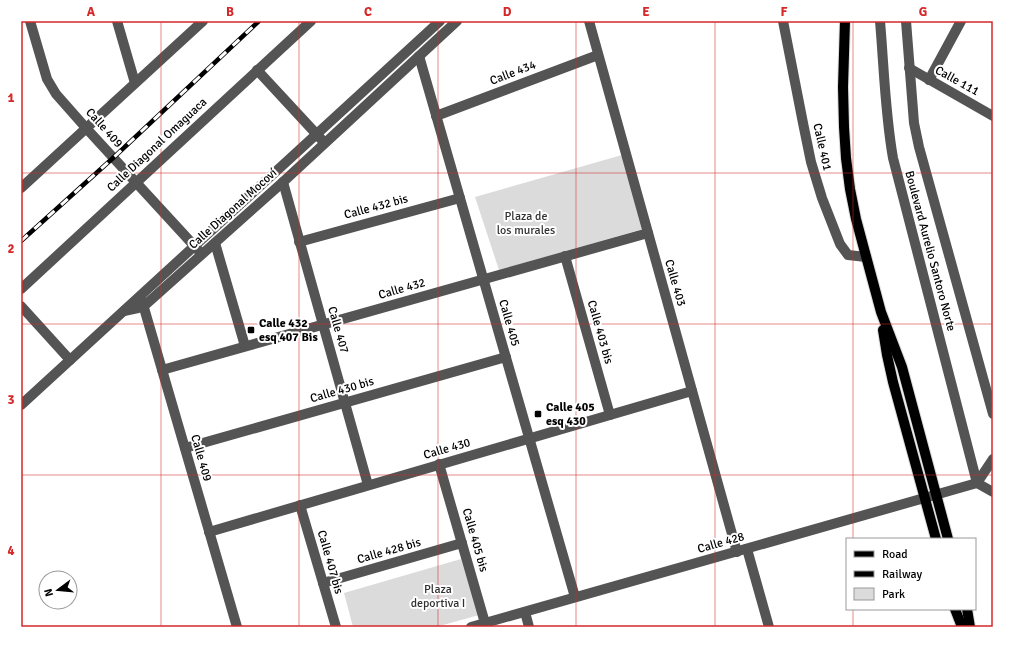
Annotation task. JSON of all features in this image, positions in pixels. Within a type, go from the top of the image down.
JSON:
[{"type":"main road","points":[[845,21],[843,87],[844,126],[850,189],[856,219],[881,312],[902,367],[948,538]]},
{"type":"main road","points":[[881,312],[890,370],[936,538]]},
{"type":"main road","points":[[956,610],[962,627]]},
{"type":"main road","points":[[967,610],[970,627]]},
{"type":"street","name":"Calle 409","points":[[30,21],[47,79],[56,94],[202,254]]},
{"type":"street","points":[[117,21],[135,83]]},
{"type":"street","points":[[21,188],[203,21]]},
{"type":"street","name":"Calle Diagonal Omaguaca","points":[[21,289],[311,21]]},
{"type":"street","points":[[439,21],[447,30]]},
{"type":"street","name":"Calle Diagonal Mocoví","points":[[21,405],[439,21]]},
{"type":"street","name":"Calle Diagonal Mocoví","points":[[124,311],[144,306],[325,143],[457,21]]},
{"type":"street","name":"Calle 403","points":[[589,21],[737,552]]},
{"type":"street","name":"Calle 401","points":[[783,21],[811,162],[822,198],[840,244],[848,255],[866,257]]},
{"type":"street","name":"Boulevard Aurelio Santoro Norte","points":[[880,21],[887,113],[893,158],[978,483]]},
{"type":"street","name":"Boulevard Aurelio Santoro Norte","points":[[906,21],[914,123],[919,147],[993,414]]},
{"type":"street","points":[[929,80],[961,21]]},
{"type":"street","name":"Calle 434","points":[[436,116],[598,55]]},
{"type":"street","name":"Calle 405","points":[[419,56],[575,597]]},
{"type":"street","name":"Calle 111","points":[[909,68],[993,116]]},
{"type":"street","points":[[257,70],[325,143]]},
{"type":"street","name":"Calle 407","points":[[282,182],[368,485]]},
{"type":"street","name":"Calle 432 bis","points":[[299,242],[460,198]]},
{"type":"street","name":"Calle 432","points":[[162,370],[648,233]]},
{"type":"street","points":[[215,243],[245,346]]},
{"type":"street","name":"Calle 403 bis","points":[[566,256],[610,415]]},
{"type":"street","name":"Calle 409","points":[[141,296],[237,627]]},
{"type":"street","points":[[21,306],[70,360]]},
{"type":"street","name":"Calle 430 bis","points":[[185,448],[506,357]]},
{"type":"street","name":"Calle 430","points":[[209,532],[692,391]]},
{"type":"street","points":[[993,459],[978,483],[993,492]]},
{"type":"street","name":"Calle 405 bis","points":[[439,464],[485,623]]},
{"type":"street","name":"Calle 428","points":[[471,627],[978,483]]},
{"type":"street","name":"Calle 407 bis","points":[[300,505],[336,627]]},
{"type":"street","name":"Calle 428 bis","points":[[323,584],[462,543]]},
{"type":"street","points":[[747,549],[769,627]]},
{"type":"street","points":[[525,612],[529,627]]},
{"type":"green space","name":"Plaza de los murales","points":[[622,155],[643,229],[499,270],[475,197]]},
{"type":"green space","name":"Plaza deportiva I","points":[[461,559],[479,615],[436,627],[353,627],[344,593]]},
{"type":"railway","points":[[21,241],[113,158],[259,21]]},
{"type":"place","name":"Calle 432 esq 407 Bis","points":[[251,330]]},
{"type":"place","name":"Calle 405 esq 430","points":[[538,414]]}]
